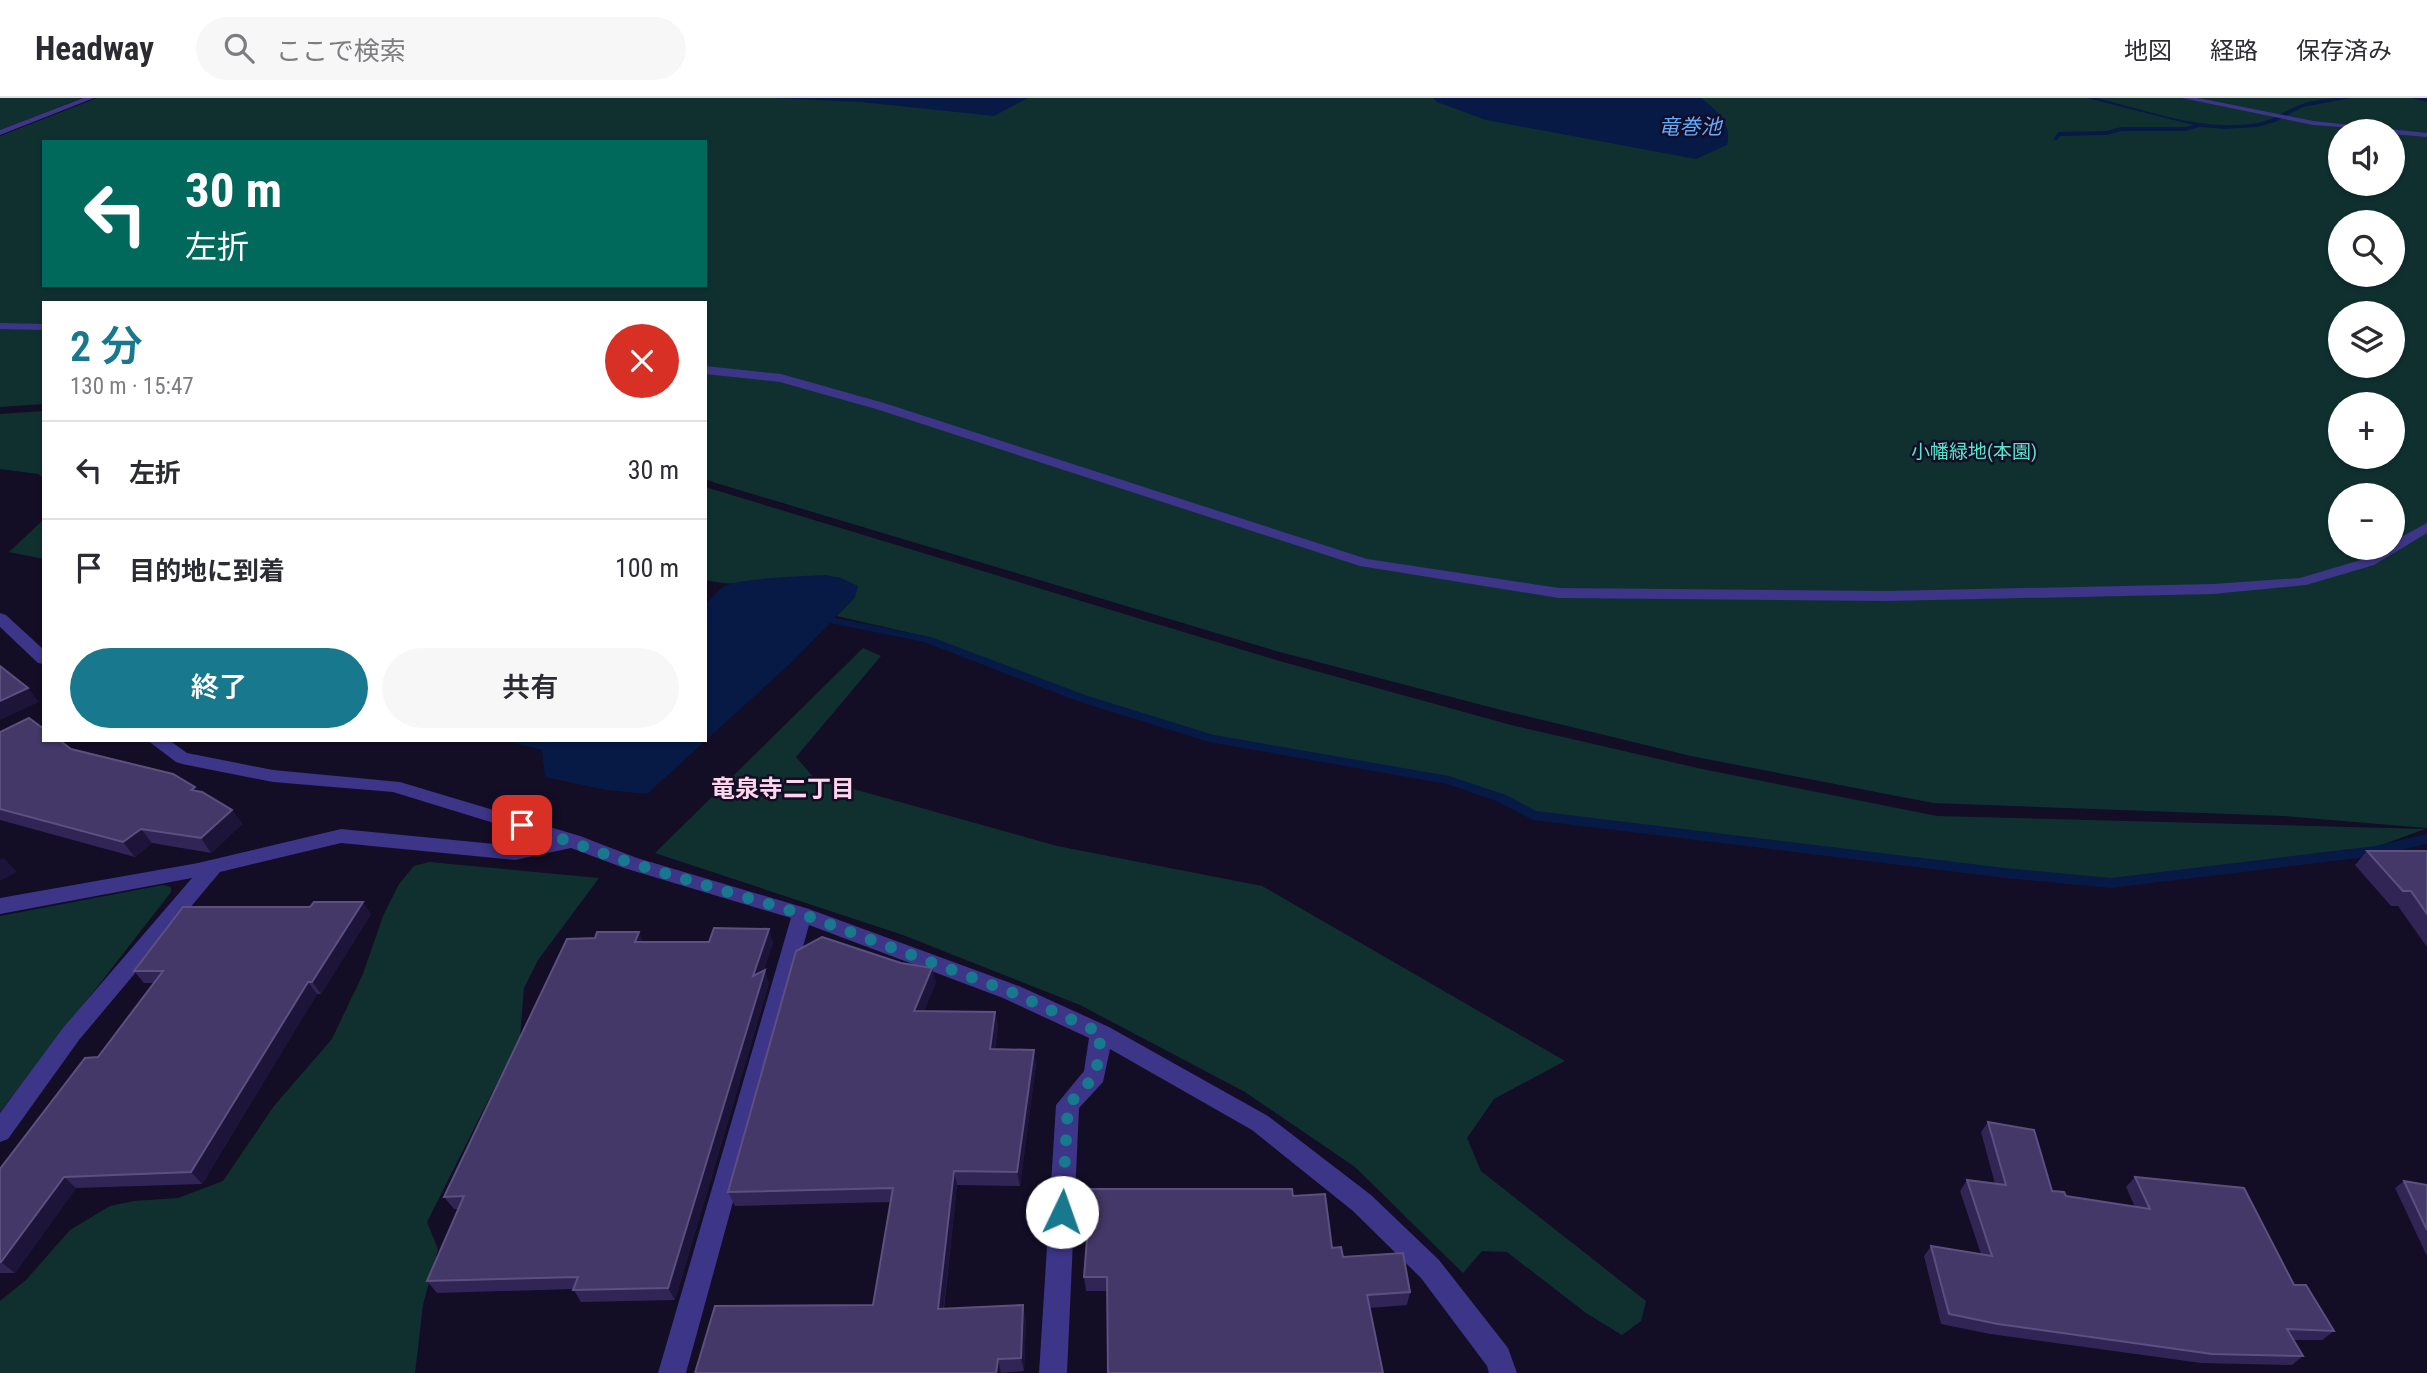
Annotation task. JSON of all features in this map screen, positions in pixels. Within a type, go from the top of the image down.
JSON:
[{"type":"street","points":[[0,133],[90,98]]},
{"type":"street","points":[[2186,98],[2328,124]]},
{"type":"street","points":[[2405,133],[2427,135]]},
{"type":"street","points":[[0,326],[42,327]]},
{"type":"street","points":[[707,370],[781,378],[880,406],[1365,563],[1559,593],[1887,596],[2213,589],[2301,582],[2369,562],[2427,527]]},
{"type":"street","points":[[0,618],[42,658]]},
{"type":"street","points":[[159,742],[182,758],[272,776],[394,786],[573,841],[631,863],[802,914],[1011,992],[1101,1033],[1260,1123],[1362,1203],[1430,1269],[1498,1358],[1503,1373]]},
{"type":"street","points":[[0,906],[215,865],[341,836],[515,853],[573,841]]},
{"type":"street","points":[[0,1132],[71,1034],[215,865]]},
{"type":"street","points":[[672,1373],[802,914]]},
{"type":"street","points":[[1053,1373],[1068,1105],[1096,1075],[1101,1033]]},
{"type":"green space","points":[[0,98],[82,98],[0,130]]},
{"type":"green space","name":"小幡緑地(本園)","points":[[97,98],[2427,98],[2427,828],[2284,816],[1933,803],[1691,756],[1276,651],[716,483],[707,480],[707,301],[42,301],[42,404],[0,407],[0,136]]},
{"type":"green space","points":[[42,411],[42,477],[0,469],[0,414]]},
{"type":"green space","points":[[707,488],[1283,662],[1511,725],[1702,769],[1937,816],[2425,829],[2362,852],[2101,880],[1534,813],[1505,795],[1447,777],[1211,736],[1088,697],[928,637],[837,616],[855,597],[841,578],[807,577],[721,583],[707,580]]},
{"type":"green space","points":[[41,522],[42,559],[9,552]]},
{"type":"green space","points":[[863,648],[881,656],[796,757],[814,778],[1057,846],[1262,886],[1565,1061],[1494,1099],[1467,1138],[1481,1171],[1646,1301],[1641,1321],[1622,1335],[1586,1313],[1507,1252],[1482,1251],[1463,1273],[1355,1167],[1245,1092],[1080,1005],[903,935],[655,853]]},
{"type":"green space","points":[[429,862],[599,878],[538,960],[524,988],[520,1037],[427,1222],[438,1249],[423,1305],[415,1373],[0,1373],[0,1301],[26,1280],[70,1230],[110,1206],[134,1201],[178,1198],[223,1181],[274,1106],[332,1039],[363,974],[383,916],[399,884],[414,866]]},
{"type":"green space","points":[[163,885],[171,887],[171,892],[0,1112],[0,916]]},
{"type":"water","points":[[772,98],[1028,98],[994,116],[861,102]]},
{"type":"water","name":"竜巻池","points":[[1433,98],[1701,98],[1722,118],[1728,131],[1727,145],[1696,159],[1486,120],[1437,102]]},
{"type":"water","points":[[826,575],[858,586],[855,597],[794,660],[707,739],[707,603],[722,588],[732,583]]},
{"type":"water","points":[[511,742],[704,742],[647,794],[606,790],[545,777],[542,750]]},
{"type":"building","points":[[0,666],[28,688],[0,701]]},
{"type":"building","points":[[29,718],[42,728],[42,742],[62,742],[71,749],[173,774],[195,787],[191,790],[202,792],[232,810],[201,838],[141,829],[123,842],[0,809],[0,732]]},
{"type":"building","points":[[2367,851],[2427,851],[2427,914],[2411,891],[2403,891]]},
{"type":"building","points":[[314,902],[363,902],[312,982],[308,982],[191,1172],[64,1177],[0,1262],[0,1169],[85,1058],[98,1057],[163,971],[134,971],[183,907],[310,907]]},
{"type":"building","points":[[714,928],[769,929],[753,976],[765,970],[668,1288],[573,1290],[578,1277],[427,1281],[464,1196],[444,1197],[567,939],[595,938],[597,932],[639,932],[635,942],[709,942]]},
{"type":"building","points":[[822,937],[901,963],[932,968],[914,1011],[995,1012],[990,1049],[1034,1050],[1017,1172],[954,1171],[938,1309],[1023,1305],[1021,1358],[998,1359],[996,1373],[695,1373],[715,1306],[873,1305],[893,1188],[728,1192],[796,951]]},
{"type":"building","points":[[1988,1122],[2034,1130],[2052,1191],[2064,1192],[2066,1196],[2150,1209],[2135,1177],[2244,1188],[2294,1285],[2306,1285],[2334,1331],[2287,1329],[2303,1356],[2212,1354],[1998,1324],[1949,1314],[1931,1246],[1992,1256],[1967,1180],[2006,1185]]},
{"type":"building","points":[[2404,1181],[2427,1185],[2427,1230]]},
{"type":"building","points":[[1091,1189],[1292,1189],[1293,1196],[1325,1194],[1332,1248],[1341,1247],[1343,1257],[1403,1253],[1410,1292],[1367,1295],[1383,1373],[1108,1373],[1107,1277],[1084,1277]]},
{"type":"waterway","points":[[2090,98],[2202,126],[2225,127],[2257,125],[2273,121],[2301,106],[2348,98]]},
{"type":"waterway","points":[[2414,98],[2427,100]]},
{"type":"waterway","points":[[2055,139],[2058,134],[2107,133],[2121,129],[2185,129],[2198,126]]},
{"type":"waterway","points":[[819,618],[927,639],[1084,699],[1213,739],[1449,780],[1501,798],[1533,815],[2005,873],[2111,883],[2375,851],[2427,839]]},
{"type":"district","name":"竜泉寺二丁目","points":[[783,789]]},
{"type":"route","points":[[522,825],[631,863],[802,914],[1011,992],[1101,1033],[1096,1075],[1068,1105],[1062,1212]]}]
